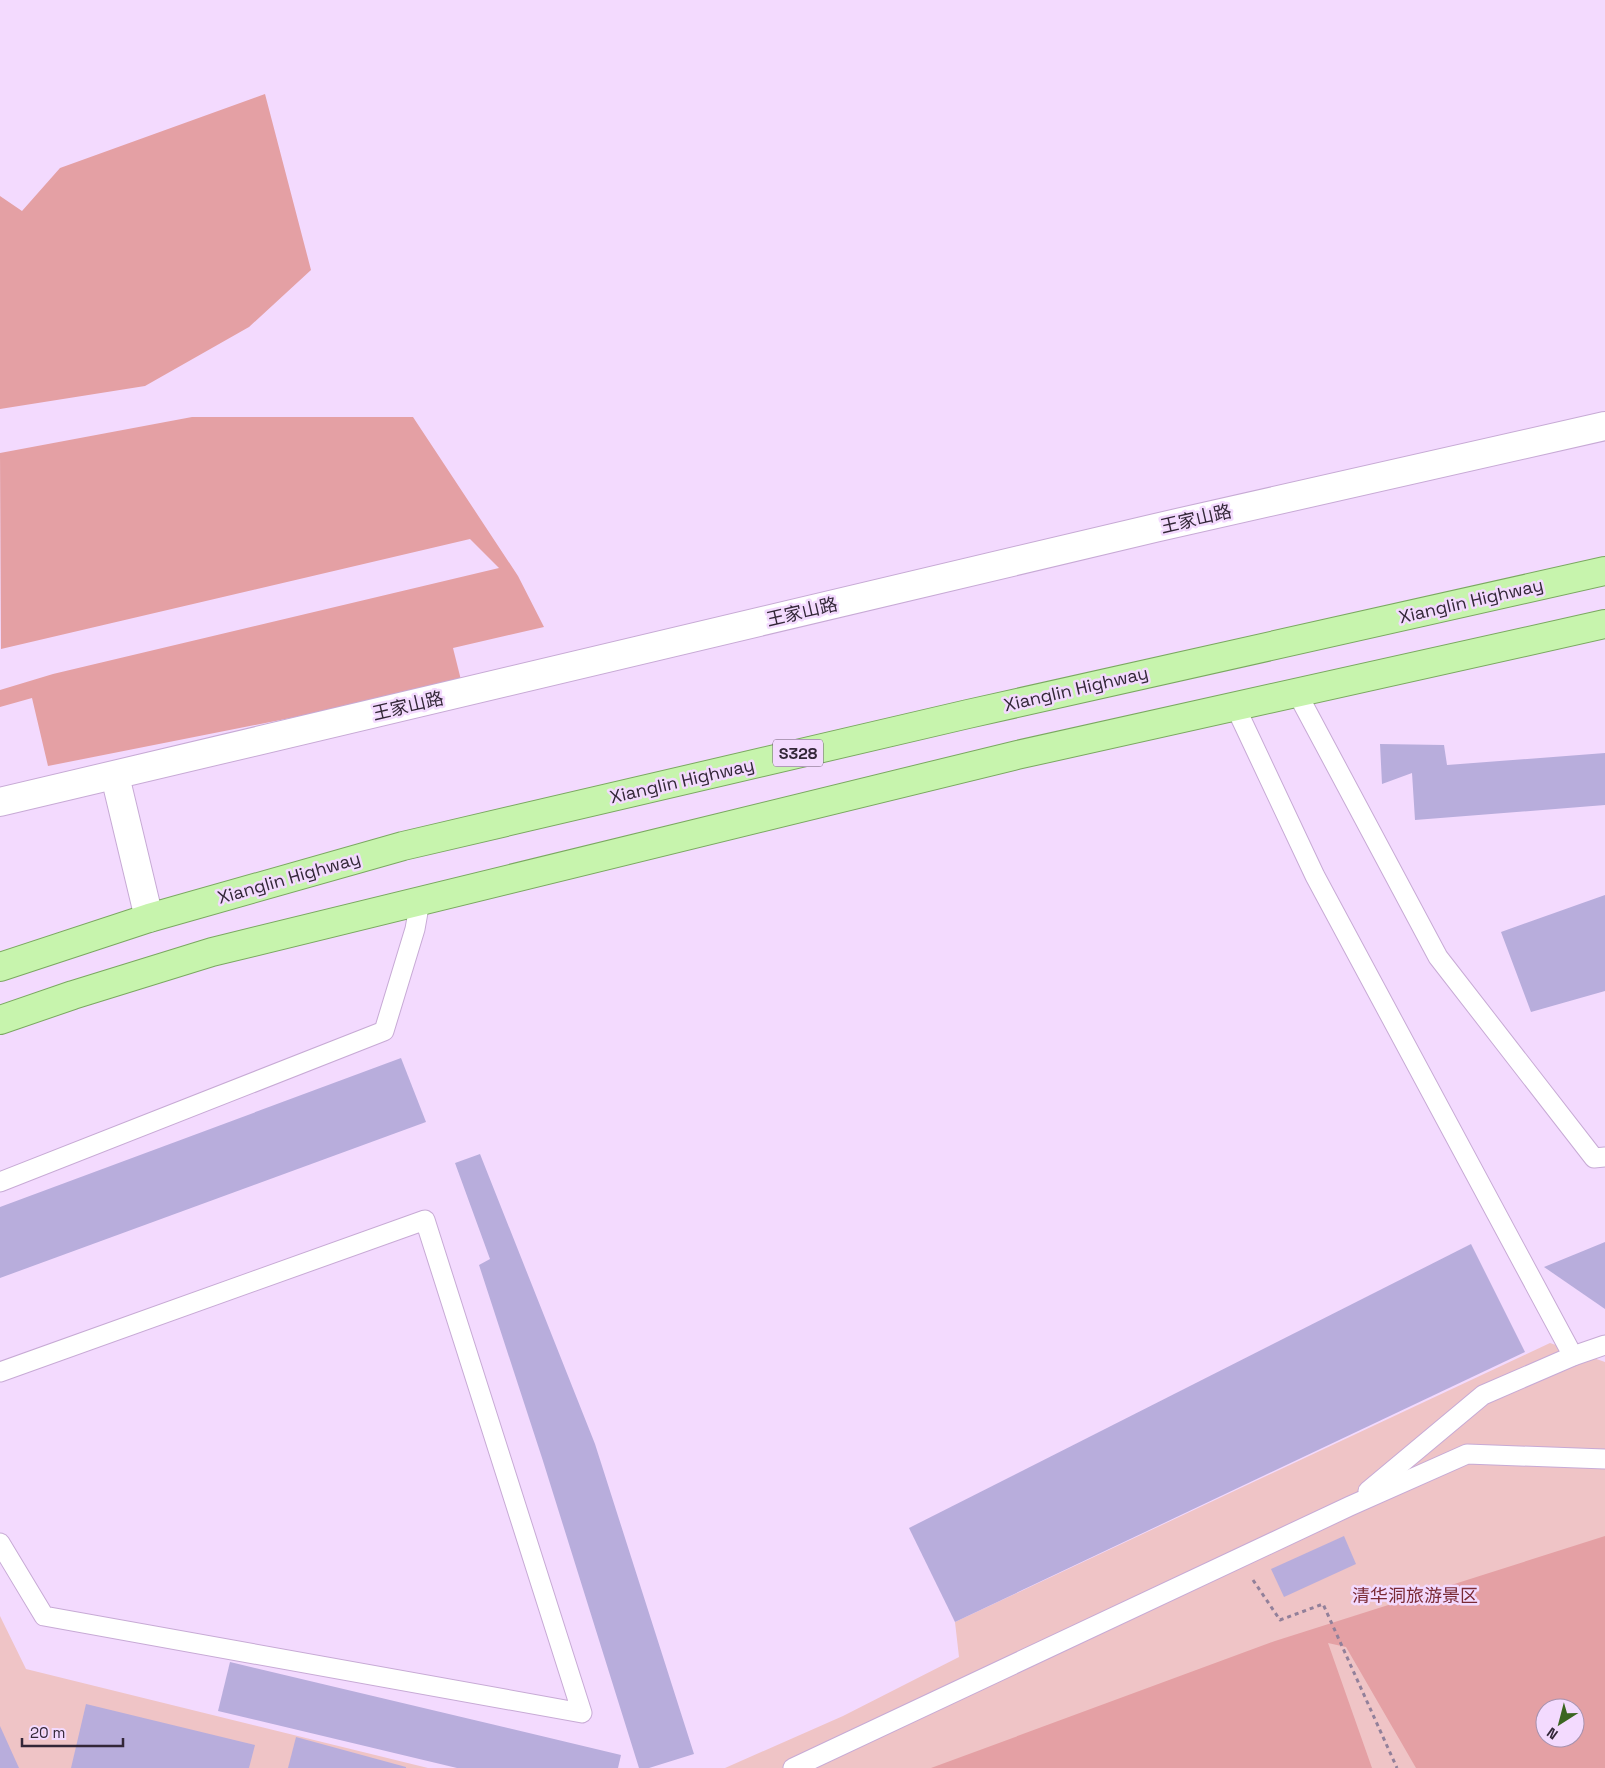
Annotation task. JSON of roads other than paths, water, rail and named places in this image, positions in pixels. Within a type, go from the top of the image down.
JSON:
[{"type":"main road","name":"Xianglin Highway","points":[[0,967],[149,918],[423,842],[977,711],[1605,571]]},
{"type":"main road","points":[[0,1020],[194,957],[420,901],[1007,757],[1605,624]]},
{"type":"street","name":"王家山路","points":[[0,802],[1145,530],[1605,426]]},
{"type":"street","points":[[115,776],[149,918]]},
{"type":"lane","points":[[1297,693],[1438,957],[1594,1158],[1605,1157]]},
{"type":"lane","points":[[1235,706],[1315,876],[1573,1356]]},
{"type":"lane","points":[[0,1182],[384,1031],[415,929],[420,901]]},
{"type":"lane","points":[[0,1372],[425,1220],[582,1713],[44,1616],[0,1543]]},
{"type":"lane","points":[[1350,1506],[1483,1396],[1573,1356],[1605,1345]]},
{"type":"lane","points":[[793,1768],[1350,1506],[1467,1454],[1605,1459]]},
{"type":"park label","name":"清华洞旅游景区","points":[[1415,1596]]}]
